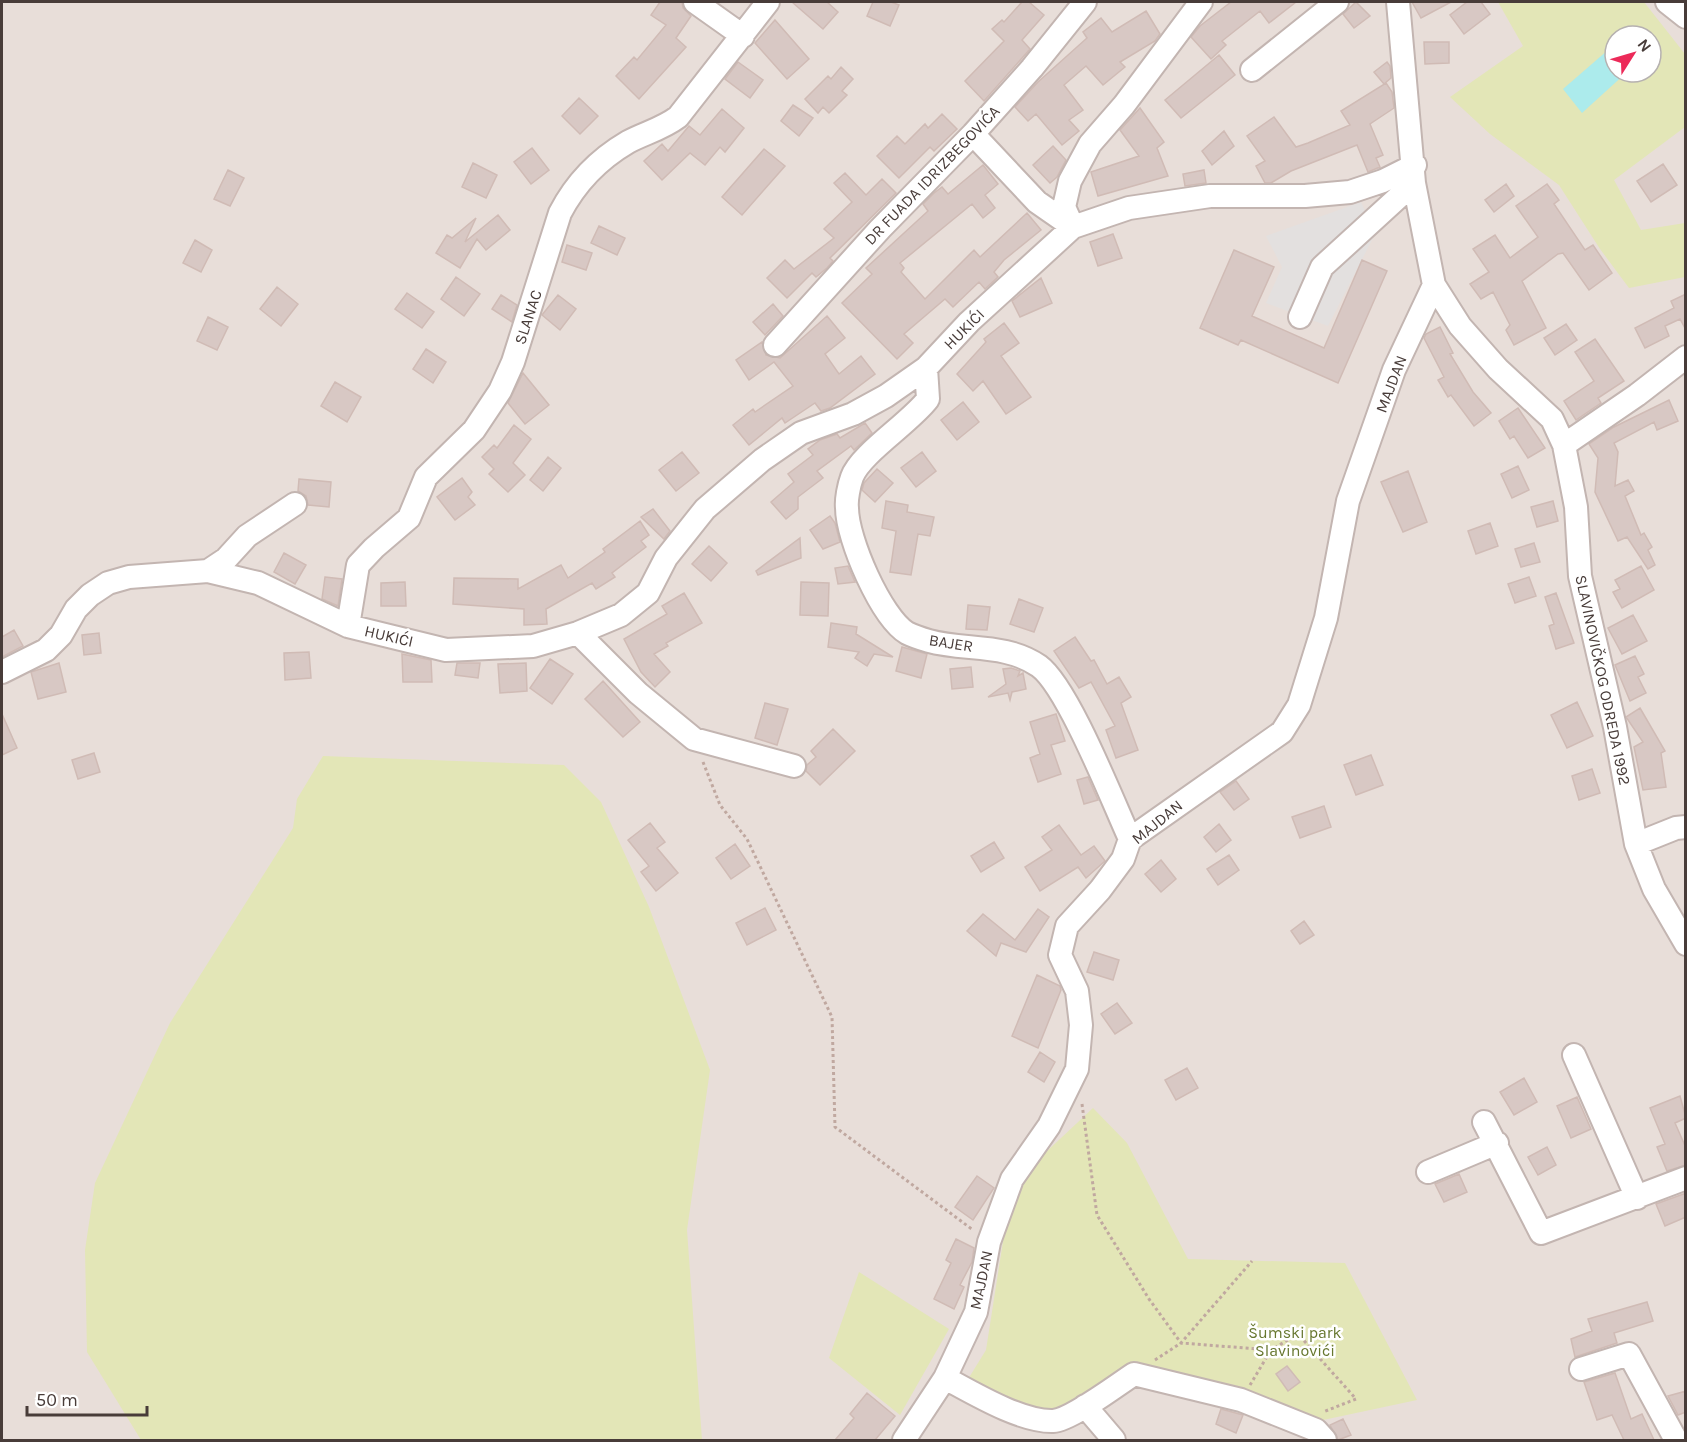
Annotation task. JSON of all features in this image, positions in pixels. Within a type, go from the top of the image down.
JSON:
[{"type":"street","points":[[696,2],[743,36]]},
{"type":"street","name":"SLANAC","points":[[348,626],[358,565],[409,519],[426,477],[474,430],[500,391],[513,362],[560,213],[570,194],[582,179],[616,150],[629,141],[665,127],[678,117],[768,2]]},
{"type":"street","name":"DR FUADA IDRIZBEGOVIĆA","points":[[775,345],[880,228],[972,134],[1032,68],[1085,2]]},
{"type":"street","points":[[1072,227],[1064,207],[1070,181],[1090,144],[1124,105],[1201,2]]},
{"type":"street","points":[[1252,70],[1337,2]]},
{"type":"street","points":[[1300,317],[1322,267],[1414,174],[1398,2]]},
{"type":"street","points":[[1667,2],[1686,17]]},
{"type":"street","points":[[972,134],[1037,202],[1072,227]]},
{"type":"street","name":"HUKIĆI","points":[[2,672],[46,650],[61,635],[76,609],[90,595],[108,583],[129,577],[208,571],[258,584],[348,626],[446,650],[533,646],[578,633],[621,615],[648,593],[666,558],[705,509],[762,460],[801,433],[853,414],[926,368],[969,322],[1072,227],[1129,208],[1210,196],[1305,196],[1350,192],[1414,174]]},
{"type":"street","name":"SLAVINOVIČKOG ODREDA 1992","points":[[1414,174],[1434,285],[1460,326],[1551,419],[1564,445],[1576,507],[1580,576],[1615,727],[1636,843],[1654,888],[1686,944]]},
{"type":"street","name":"MAJDAN","points":[[904,1440],[945,1378],[976,1312],[989,1242],[1012,1179],[1049,1126],[1077,1069],[1081,1025],[1077,991],[1059,956],[1067,926],[1100,890],[1123,859],[1130,839],[1282,732],[1299,705],[1326,618],[1348,501],[1394,370],[1434,285]]},
{"type":"street","points":[[1564,445],[1637,396],[1686,357]]},
{"type":"street","name":"BAJER","points":[[926,368],[928,399],[919,412],[878,446],[852,475],[847,508],[853,538],[879,602],[907,633],[929,641],[1008,653],[1039,667],[1059,690],[1130,839]]},
{"type":"street","points":[[208,571],[226,559],[247,536],[295,504]]},
{"type":"street","points":[[578,633],[638,693],[694,739],[794,766]]},
{"type":"street","points":[[1636,843],[1676,828],[1686,827]]},
{"type":"street","points":[[1574,1055],[1637,1197]]},
{"type":"street","points":[[1484,1122],[1497,1143],[1541,1233],[1686,1178]]},
{"type":"street","points":[[1428,1172],[1497,1143]]},
{"type":"street","points":[[1581,1369],[1629,1354],[1676,1440]]},
{"type":"street","points":[[945,1378],[1012,1412],[1054,1421],[1085,1406],[1134,1374],[1231,1398],[1316,1430],[1325,1440]]},
{"type":"street","points":[[1085,1406],[1114,1440]]},
{"type":"path","points":[[694,739],[720,805],[747,839],[832,1017],[835,1127],[989,1242]]},
{"type":"path","points":[[1082,1103],[1097,1215],[1149,1299],[1181,1343],[1271,1350]]},
{"type":"path","points":[[1181,1343],[1252,1261]]},
{"type":"path","points":[[1231,1398],[1271,1350],[1298,1334],[1356,1399],[1297,1423]]},
{"type":"shaded area","points":[[2,2],[1685,2],[1685,1440],[2,1440]]},
{"type":"shaded area","points":[[1361,202],[1375,234],[1328,326],[1266,303],[1282,267],[1266,236]]},
{"type":"green space","points":[[1498,2],[1644,2],[1661,24],[1603,24],[1603,84],[1663,84],[1663,26],[1685,54],[1685,127],[1614,180],[1641,230],[1685,223],[1685,277],[1629,288],[1600,249],[1559,185],[1490,134],[1450,97],[1523,46]]},
{"type":"green space","points":[[323,756],[564,765],[601,802],[649,907],[710,1070],[687,1230],[702,1440],[141,1440],[87,1352],[85,1250],[95,1183],[170,1023],[293,828],[297,799]]},
{"type":"green space","name":"Šumski park Slavinovići","points":[[1093,1108],[1127,1143],[1188,1259],[1345,1263],[1417,1400],[1295,1426],[1135,1370],[1048,1420],[957,1397],[986,1350],[1012,1184]]},
{"type":"green space","points":[[859,1272],[949,1329],[900,1415],[829,1358]]},
{"type":"water","points":[[1603,54],[1603,84],[1614,84],[1582,113],[1563,89]]},
{"type":"building","points":[[660,2],[682,2],[683,8],[691,16],[676,38],[686,47],[639,99],[616,76],[634,57],[637,60],[666,25],[651,15]]},
{"type":"building","points":[[792,2],[827,2],[838,12],[823,29]]},
{"type":"building","points":[[873,2],[891,2],[899,5],[890,26],[867,16]]},
{"type":"building","points":[[1022,2],[1029,2],[1044,15],[1022,40],[1030,49],[984,101],[965,81],[1004,41],[992,29],[1002,20],[1004,22]]},
{"type":"building","points":[[1231,2],[1296,2],[1269,23],[1260,11],[1222,41],[1226,45],[1211,59],[1191,37],[1200,26]]},
{"type":"building","points":[[1356,2],[1370,16],[1354,28],[1343,14]]},
{"type":"building","points":[[1412,2],[1451,2],[1421,18]]},
{"type":"building","points":[[1467,2],[1481,2],[1490,14],[1464,34],[1450,15]]},
{"type":"building","points":[[1146,11],[1160,34],[1155,41],[1120,62],[1125,67],[1103,85],[1086,66],[1064,85],[1083,110],[1069,120],[1079,131],[1062,145],[1036,114],[1028,121],[1015,107],[1038,82],[1087,38],[1083,32],[1101,18],[1112,32]]},
{"type":"building","points":[[775,20],[809,59],[787,79],[755,43]]},
{"type":"building","points":[[1424,42],[1449,42],[1449,63],[1425,64]]},
{"type":"building","points":[[1219,55],[1235,75],[1181,118],[1165,100]]},
{"type":"building","points":[[738,62],[763,80],[750,98],[725,79]]},
{"type":"building","points":[[1387,62],[1390,66],[1391,78],[1384,84],[1374,72]]},
{"type":"building","points":[[841,67],[853,79],[842,91],[847,95],[829,113],[823,107],[818,113],[805,99],[828,76],[831,79]]},
{"type":"building","points":[[1386,83],[1392,92],[1394,108],[1370,124],[1383,155],[1376,158],[1380,167],[1368,172],[1357,145],[1291,171],[1271,183],[1265,183],[1256,166],[1265,161],[1247,136],[1274,117],[1296,147],[1308,143],[1350,125],[1341,111]]},
{"type":"building","points":[[579,98],[598,116],[580,134],[562,116]]},
{"type":"building","points":[[793,105],[813,118],[799,136],[781,121]]},
{"type":"building","points":[[1140,108],[1164,142],[1157,148],[1168,176],[1098,196],[1091,172],[1139,156],[1120,130]]},
{"type":"building","points":[[722,109],[744,128],[725,152],[720,147],[705,165],[690,153],[662,180],[644,161],[662,144],[668,151],[689,126],[700,135]]},
{"type":"building","points":[[942,114],[957,129],[934,151],[930,147],[899,178],[877,156],[897,136],[905,144],[925,124],[928,128]]},
{"type":"building","points":[[1224,131],[1234,146],[1212,165],[1202,151]]},
{"type":"building","points":[[1053,146],[1066,160],[1057,177],[1050,183],[1033,165]]},
{"type":"building","points":[[532,148],[549,170],[531,184],[514,162]]},
{"type":"building","points":[[764,149],[785,166],[742,215],[722,197]]},
{"type":"building","points":[[473,163],[497,175],[486,198],[462,187]]},
{"type":"building","points":[[1663,164],[1677,185],[1651,202],[1637,181]]},
{"type":"building","points":[[983,165],[998,184],[985,195],[995,208],[983,218],[972,204],[900,263],[904,268],[901,272],[925,299],[974,250],[980,257],[1027,213],[1041,230],[1004,260],[994,272],[998,277],[985,289],[979,282],[953,307],[945,299],[904,334],[913,343],[897,359],[842,303],[872,274],[866,268],[928,211],[923,204],[934,193],[942,187],[948,194]]},
{"type":"building","points":[[228,170],[244,178],[230,206],[214,199]]},
{"type":"building","points":[[1204,170],[1206,183],[1185,186],[1183,174]]},
{"type":"building","points":[[845,173],[866,195],[882,179],[896,193],[830,258],[833,261],[827,268],[816,277],[812,273],[787,298],[767,278],[785,260],[794,269],[834,238],[824,229],[852,202],[834,183]]},
{"type":"building","points":[[1506,184],[1514,196],[1494,212],[1485,200]]},
{"type":"building","points":[[1547,184],[1559,200],[1554,204],[1585,250],[1593,245],[1612,273],[1589,290],[1563,253],[1558,254],[1522,281],[1546,328],[1514,345],[1506,330],[1510,325],[1493,292],[1481,299],[1470,284],[1489,272],[1473,249],[1495,235],[1510,258],[1538,237],[1516,206]]},
{"type":"building","points":[[498,215],[510,230],[486,250],[477,239],[460,268],[436,253],[447,235],[452,238],[476,218],[465,242]]},
{"type":"building","points":[[599,226],[625,238],[617,255],[591,243]]},
{"type":"building","points":[[1113,234],[1122,258],[1098,266],[1090,242]]},
{"type":"building","points":[[195,240],[212,250],[201,272],[183,263]]},
{"type":"building","points":[[567,245],[592,253],[586,270],[562,262]]},
{"type":"building","points":[[1234,250],[1274,267],[1252,316],[1324,348],[1362,260],[1387,271],[1338,383],[1241,340],[1238,345],[1200,328]]},
{"type":"building","points":[[456,277],[480,294],[464,316],[441,299]]},
{"type":"building","points":[[1041,278],[1052,303],[1020,317],[1012,301]]},
{"type":"building","points":[[277,287],[298,304],[281,326],[260,309]]},
{"type":"building","points":[[407,293],[434,312],[422,328],[395,309]]},
{"type":"building","points":[[1686,294],[1686,330],[1680,319],[1665,326],[1669,336],[1645,348],[1635,328],[1674,308],[1671,301]]},
{"type":"building","points":[[501,295],[517,305],[512,322],[492,309]]},
{"type":"building","points":[[558,295],[576,309],[560,330],[542,315]]},
{"type":"building","points":[[773,304],[783,316],[765,335],[753,322]]},
{"type":"building","points":[[827,316],[845,338],[825,354],[839,374],[861,356],[875,374],[830,408],[821,411],[815,403],[785,423],[782,418],[749,445],[733,425],[753,409],[755,412],[793,386],[774,362],[749,380],[736,360],[762,342],[766,355],[780,358]]},
{"type":"building","points":[[208,317],[228,327],[217,350],[197,341]]},
{"type":"building","points":[[1004,323],[1019,343],[1001,356],[1031,397],[1006,414],[983,381],[973,391],[957,374],[986,342],[984,339]]},
{"type":"building","points":[[1566,324],[1577,340],[1555,355],[1544,338]]},
{"type":"building","points":[[1440,327],[1453,353],[1450,354],[1473,392],[1491,413],[1474,426],[1451,395],[1448,397],[1438,380],[1444,377],[1424,338],[1426,334]]},
{"type":"building","points":[[1595,339],[1624,381],[1598,398],[1601,403],[1576,420],[1564,401],[1594,381],[1575,352]]},
{"type":"building","points":[[426,349],[446,362],[433,383],[413,369]]},
{"type":"building","points":[[523,373],[549,405],[525,424],[508,403]]},
{"type":"building","points":[[335,382],[361,397],[347,422],[321,406]]},
{"type":"building","points":[[1669,400],[1678,421],[1657,430],[1654,422],[1614,443],[1618,452],[1615,486],[1628,480],[1634,491],[1625,496],[1641,535],[1644,533],[1652,547],[1648,550],[1655,565],[1648,569],[1627,537],[1618,541],[1595,492],[1598,458],[1589,444],[1614,427]]},
{"type":"building","points":[[963,402],[979,422],[957,440],[941,420]]},
{"type":"building","points":[[1518,408],[1545,448],[1528,458],[1514,436],[1510,439],[1499,421]]},
{"type":"building","points":[[865,423],[872,433],[854,450],[851,446],[817,471],[823,478],[798,497],[798,509],[786,519],[771,502],[794,482],[788,474],[813,455],[808,449],[820,440],[837,434],[840,438]]},
{"type":"building","points":[[514,425],[531,439],[513,463],[525,475],[508,492],[489,474],[494,469],[482,457],[494,445],[497,448]]},
{"type":"building","points":[[682,452],[699,473],[676,491],[659,470]]},
{"type":"building","points":[[922,452],[936,471],[916,487],[901,468]]},
{"type":"building","points":[[548,457],[561,468],[543,491],[530,480]]},
{"type":"building","points":[[1518,466],[1529,490],[1512,498],[1501,474]]},
{"type":"building","points":[[877,469],[893,483],[875,502],[862,490],[864,483]]},
{"type":"building","points":[[1408,471],[1427,522],[1403,532],[1381,482]]},
{"type":"building","points":[[462,478],[472,492],[468,497],[475,505],[455,520],[437,497]]},
{"type":"building","points":[[299,479],[331,482],[329,507],[308,505],[306,496],[298,491]]},
{"type":"building","points":[[886,501],[908,505],[907,512],[934,517],[930,536],[918,534],[911,575],[890,572],[896,531],[882,528]]},
{"type":"building","points":[[1553,501],[1558,521],[1537,527],[1531,507]]},
{"type":"building","points":[[653,509],[670,531],[664,539],[641,517]]},
{"type":"building","points":[[830,516],[835,523],[840,542],[823,549],[810,530]]},
{"type":"building","points":[[640,521],[649,535],[641,541],[646,547],[612,573],[615,577],[596,589],[592,583],[546,609],[547,624],[524,625],[524,609],[453,604],[454,578],[518,579],[518,589],[561,565],[568,578],[605,552],[603,549]]},
{"type":"building","points":[[1490,523],[1498,546],[1476,554],[1468,531]]},
{"type":"building","points":[[800,538],[801,558],[758,575],[756,571]]},
{"type":"building","points":[[1534,543],[1540,562],[1521,567],[1515,549]]},
{"type":"building","points":[[709,546],[727,563],[711,581],[692,564]]},
{"type":"building","points":[[284,553],[306,565],[295,584],[274,572]]},
{"type":"building","points":[[848,566],[855,582],[838,584],[835,568]]},
{"type":"building","points":[[1641,566],[1654,590],[1622,608],[1613,592],[1620,589],[1615,580]]},
{"type":"building","points":[[325,577],[342,579],[338,606],[322,599]]},
{"type":"building","points":[[1529,577],[1536,596],[1515,603],[1508,584]]},
{"type":"building","points":[[405,582],[406,606],[381,606],[381,583]]},
{"type":"building","points":[[801,582],[829,583],[828,616],[800,615]]},
{"type":"building","points":[[684,593],[702,623],[666,643],[668,646],[654,654],[670,672],[655,687],[641,672],[624,639],[667,614],[662,606]]},
{"type":"building","points":[[1556,593],[1574,643],[1556,649],[1549,626],[1554,624],[1545,597]]},
{"type":"building","points":[[1019,599],[1043,608],[1034,632],[1010,624]]},
{"type":"building","points":[[968,605],[990,607],[987,630],[966,629]]},
{"type":"building","points":[[1633,615],[1647,641],[1622,654],[1608,628]]},
{"type":"building","points":[[831,623],[857,627],[856,634],[893,657],[874,654],[867,666],[855,658],[859,652],[828,647]]},
{"type":"building","points":[[14,630],[23,646],[2,657],[2,637]]},
{"type":"building","points":[[99,633],[101,653],[84,655],[82,635]]},
{"type":"building","points":[[1075,637],[1091,661],[1094,660],[1107,684],[1119,677],[1131,697],[1121,703],[1138,750],[1116,758],[1106,730],[1115,726],[1091,682],[1079,688],[1054,651]]},
{"type":"building","points":[[902,647],[927,654],[921,678],[896,671]]},
{"type":"building","points":[[309,652],[311,678],[285,680],[284,653]]},
{"type":"building","points":[[402,654],[431,660],[432,682],[403,682]]},
{"type":"building","points":[[1635,656],[1644,674],[1638,677],[1646,693],[1630,701],[1615,665]]},
{"type":"building","points":[[550,659],[573,674],[552,704],[530,688]]},
{"type":"building","points":[[59,663],[66,692],[38,699],[31,672]]},
{"type":"building","points":[[457,663],[480,663],[478,678],[455,675]]},
{"type":"building","points":[[526,663],[527,691],[500,693],[498,664]]},
{"type":"building","points":[[971,667],[973,687],[952,689],[950,669]]},
{"type":"building","points":[[1011,668],[1020,671],[1018,676],[1023,673],[1026,689],[1012,692],[1010,700],[1008,693],[988,697],[1006,684],[1003,669]]},
{"type":"building","points":[[603,681],[640,722],[623,737],[585,699]]},
{"type":"building","points":[[1577,702],[1593,736],[1567,748],[1551,715]]},
{"type":"building","points":[[765,703],[788,709],[777,745],[755,738]]},
{"type":"building","points":[[1640,708],[1665,751],[1661,753],[1666,787],[1643,790],[1634,747],[1643,742],[1626,717]]},
{"type":"building","points":[[2,714],[17,748],[2,755]]},
{"type":"building","points":[[1056,714],[1065,741],[1051,745],[1061,774],[1038,782],[1030,758],[1040,754],[1030,722]]},
{"type":"building","points":[[833,729],[855,751],[820,785],[806,771],[807,765],[816,757],[811,751]]},
{"type":"building","points":[[94,753],[100,772],[78,779],[72,760]]},
{"type":"building","points":[[1371,755],[1383,785],[1356,795],[1344,765]]},
{"type":"building","points":[[1592,769],[1600,793],[1579,800],[1572,776]]},
{"type":"building","points":[[1088,777],[1098,800],[1084,804],[1077,780]]},
{"type":"building","points":[[1236,781],[1249,799],[1234,810],[1220,792]]},
{"type":"building","points":[[1324,806],[1331,827],[1300,838],[1292,817]]},
{"type":"building","points":[[650,823],[665,842],[657,848],[678,873],[656,891],[641,872],[649,866],[628,840]]},
{"type":"building","points":[[1219,824],[1231,840],[1216,852],[1204,837]]},
{"type":"building","points":[[1059,825],[1081,855],[1094,846],[1105,861],[1086,878],[1078,867],[1040,891],[1025,867],[1052,850],[1042,837]]},
{"type":"building","points":[[994,842],[1004,858],[981,872],[971,856]]},
{"type":"building","points":[[735,844],[750,866],[731,879],[716,858]]},
{"type":"building","points":[[1229,855],[1239,870],[1218,885],[1207,869]]},
{"type":"building","points":[[1161,860],[1176,879],[1161,892],[1145,874]]},
{"type":"building","points":[[765,908],[776,930],[747,945],[736,923]]},
{"type":"building","points":[[1038,909],[1049,917],[1026,952],[1001,943],[996,956],[967,931],[983,914],[1015,940]]},
{"type":"building","points":[[1304,921],[1314,935],[1300,944],[1291,931]]},
{"type":"building","points":[[1094,952],[1119,960],[1113,980],[1087,972]]},
{"type":"building","points":[[1037,975],[1060,986],[1061,990],[1038,1048],[1012,1036]]},
{"type":"building","points":[[1117,1003],[1132,1023],[1115,1034],[1101,1014]]},
{"type":"building","points":[[1040,1052],[1055,1062],[1044,1082],[1028,1072]]},
{"type":"building","points":[[1187,1068],[1198,1088],[1176,1100],[1165,1080]]},
{"type":"building","points":[[1524,1078],[1537,1102],[1514,1115],[1500,1092]]},
{"type":"building","points":[[1680,1096],[1686,1118],[1675,1123],[1686,1148],[1686,1165],[1667,1171],[1657,1147],[1665,1144],[1650,1108]]},
{"type":"building","points":[[1577,1097],[1591,1129],[1571,1138],[1557,1106]]},
{"type":"building","points":[[1547,1147],[1556,1165],[1538,1175],[1528,1157]]},
{"type":"building","points":[[1459,1174],[1467,1192],[1444,1202],[1435,1184]]},
{"type":"building","points":[[977,1176],[994,1188],[973,1220],[955,1207]]},
{"type":"building","points":[[1686,1193],[1686,1217],[1665,1226],[1656,1204]]},
{"type":"building","points":[[956,1239],[974,1248],[972,1262],[960,1285],[964,1287],[954,1309],[934,1299],[951,1263],[946,1260]]},
{"type":"building","points":[[1647,1302],[1653,1321],[1614,1333],[1617,1343],[1575,1357],[1571,1339],[1592,1331],[1588,1319]]},
{"type":"building","points":[[1287,1366],[1300,1382],[1288,1391],[1276,1374]]},
{"type":"building","points":[[1615,1373],[1631,1419],[1642,1414],[1654,1440],[1624,1440],[1612,1415],[1597,1420],[1584,1382]]},
{"type":"building","points":[[1686,1391],[1686,1412],[1678,1415],[1668,1396]]},
{"type":"building","points":[[867,1393],[895,1416],[875,1440],[835,1440],[854,1418],[850,1414]]},
{"type":"building","points":[[1221,1409],[1243,1415],[1236,1433],[1216,1424]]},
{"type":"building","points":[[1343,1419],[1351,1435],[1338,1440],[1330,1425]]}]
